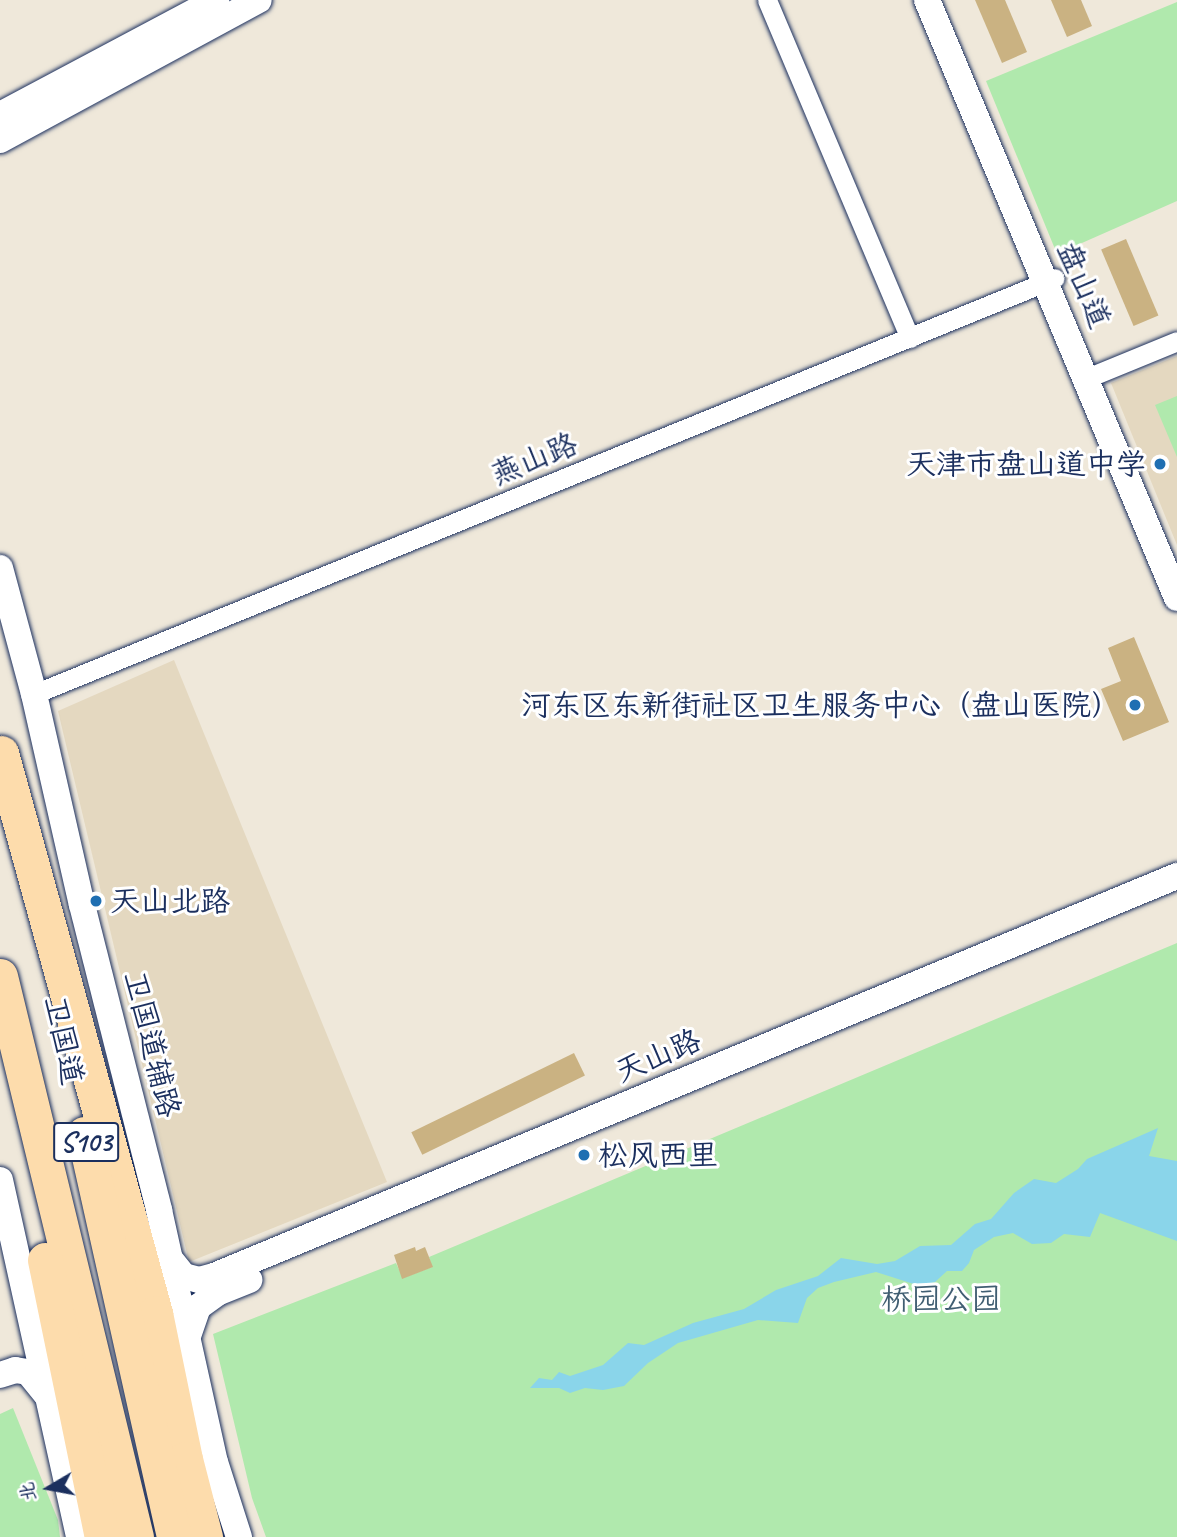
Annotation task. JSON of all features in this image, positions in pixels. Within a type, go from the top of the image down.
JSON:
[{"type":"highway","name":"卫国道","points":[[1,750],[174,1537]]},
{"type":"highway","points":[[1,750],[148,1286],[185,1459],[205,1537]]},
{"type":"highway","name":"卫国道","points":[[0,976],[136,1537]]},
{"type":"highway","points":[[0,1044],[102,1537]]},
{"type":"street","points":[[0,115],[216,0]]},
{"type":"street","points":[[0,140],[259,0]]},
{"type":"street","points":[[767,0],[910,338]]},
{"type":"street","name":"盘山道","points":[[927,0],[1177,574]]},
{"type":"street","name":"盘山道","points":[[938,0],[1051,280]]},
{"type":"street","name":"燕山路","points":[[34,694],[1051,280]]},
{"type":"street","points":[[1092,376],[1177,341]]},
{"type":"street","name":"盘山道","points":[[1092,376],[1177,598]]},
{"type":"street","name":"卫国道辅路","points":[[0,568],[34,694],[82,905],[170,1259],[215,1462],[239,1537]]},
{"type":"street","name":"天山路","points":[[170,1259],[184,1276],[199,1280],[214,1276],[1177,876]]},
{"type":"street","name":"天山路","points":[[188,1336],[198,1307],[218,1293],[1177,891]]},
{"type":"street","points":[[0,1180],[79,1537]]},
{"type":"street","points":[[0,1364],[22,1350],[30,1336],[31,1325]]},
{"type":"street","points":[[0,1375],[15,1370],[28,1372],[50,1399]]},
{"type":"shaded area","name":"天津市盘山道中学","points":[[1177,356],[1177,545],[1111,383]]},
{"type":"shaded area","points":[[174,660],[387,1182],[189,1262],[58,711]]},
{"type":"green space","points":[[1177,2],[1177,201],[1057,254],[986,81]]},
{"type":"green space","points":[[1177,396],[1177,457],[1155,405]]},
{"type":"green space","name":"桥园公园","points":[[1177,943],[1177,1537],[266,1537],[252,1498],[213,1334],[396,1263],[403,1278],[432,1267],[429,1257]]},
{"type":"green space","points":[[13,1408],[58,1520],[60,1537],[0,1537],[0,1414]]},
{"type":"water","points":[[1158,1128],[1149,1156],[1177,1161],[1177,1241],[1100,1213],[1090,1237],[1064,1234],[1051,1243],[1032,1244],[1013,1233],[994,1237],[974,1250],[969,1263],[962,1271],[947,1271],[935,1282],[920,1286],[876,1272],[818,1288],[807,1298],[798,1323],[758,1320],[678,1343],[648,1363],[624,1386],[603,1390],[585,1388],[570,1393],[559,1388],[530,1388],[539,1378],[552,1380],[559,1372],[570,1376],[603,1365],[628,1343],[644,1345],[693,1323],[744,1309],[776,1290],[818,1276],[841,1258],[877,1264],[895,1261],[920,1246],[951,1245],[975,1224],[991,1219],[1014,1193],[1034,1179],[1056,1183],[1078,1169],[1087,1159]]},
{"type":"building","points":[[975,0],[1005,0],[1027,52],[1002,63]]},
{"type":"building","points":[[1051,0],[1081,0],[1092,26],[1067,37]]},
{"type":"building","points":[[1126,239],[1158,315],[1134,326],[1101,250]]},
{"type":"building","name":"河东区东新街社区卫生服务中心（盘山医院）","points":[[1134,637],[1169,722],[1123,741],[1101,689],[1121,681],[1108,648]]},
{"type":"building","points":[[574,1053],[585,1075],[422,1155],[411,1132]]},
{"type":"building","points":[[415,1247],[416,1251],[425,1247],[433,1267],[402,1279],[394,1255]]},
{"type":"place","name":"天津市盘山道中学","points":[[1160,464]]},
{"type":"place","name":"河东区东新街社区卫生服务中心（盘山医院）","points":[[1135,705]]},
{"type":"place","name":"天山北路","points":[[96,901]]},
{"type":"place","name":"松风西里","points":[[584,1155]]}]
